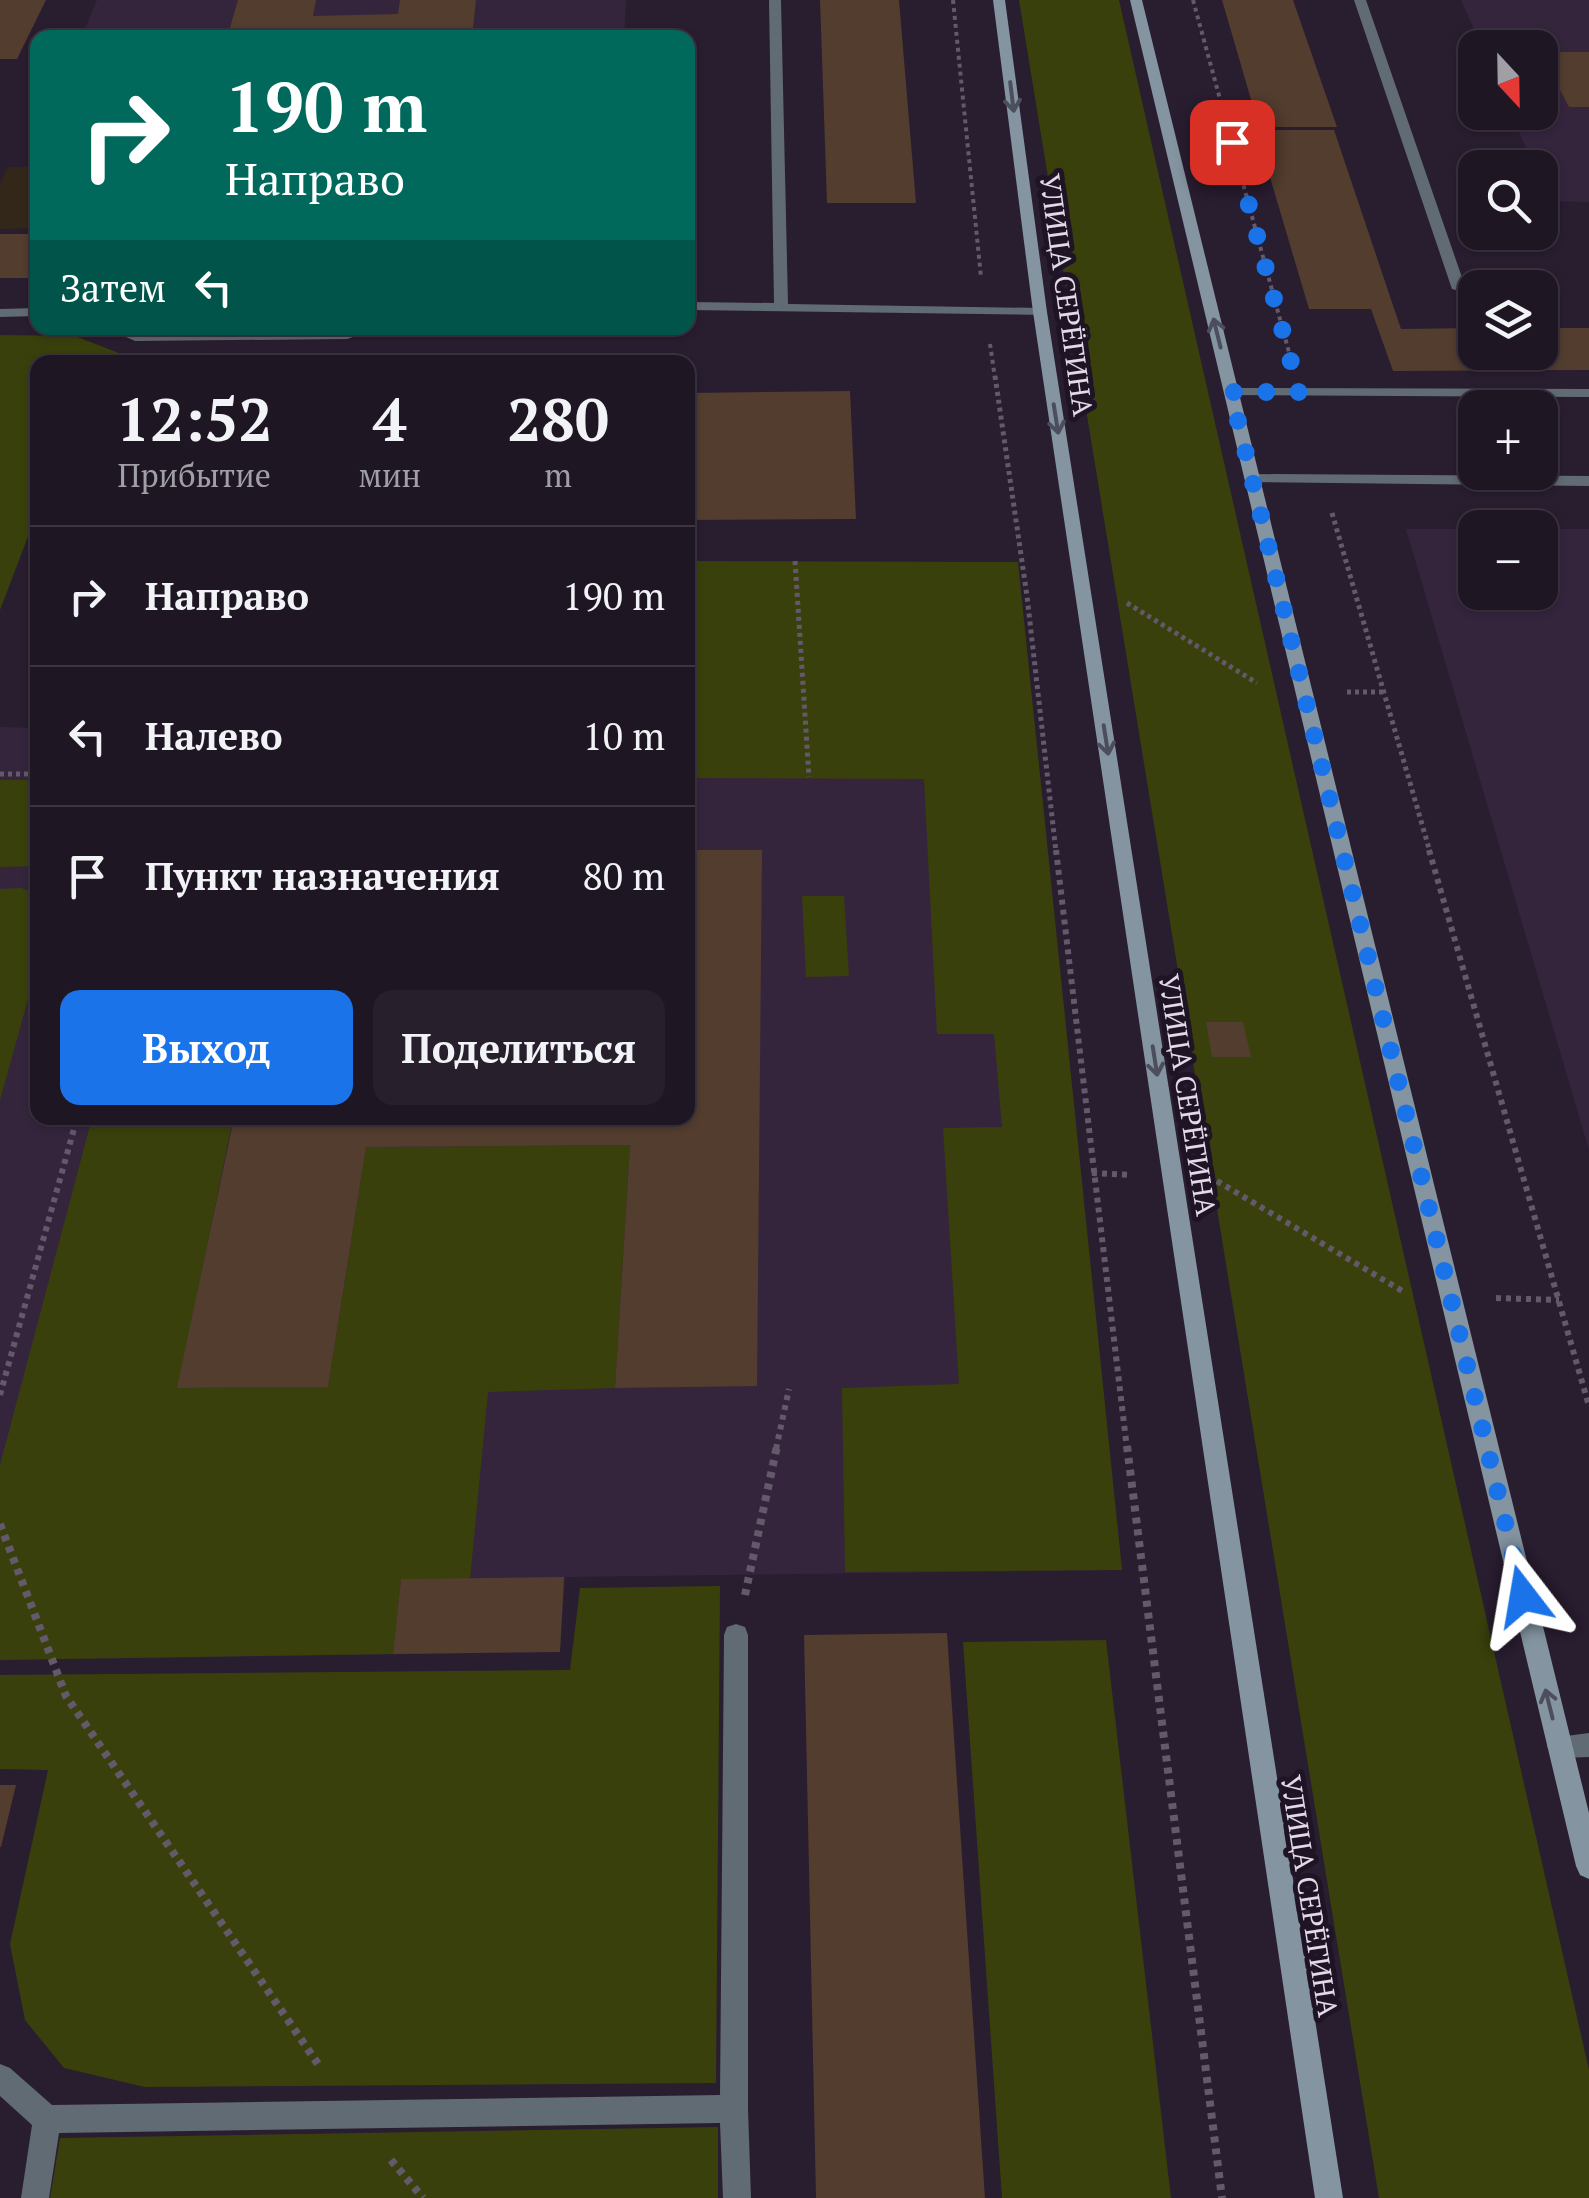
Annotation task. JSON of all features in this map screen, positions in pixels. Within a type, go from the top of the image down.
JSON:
[{"type":"main road","name":"УЛИЦА СЕРЁГИНА","points":[[999,0],[1040,312],[1329,2198]]},
{"type":"main road","points":[[1136,0],[1589,1866]]},
{"type":"lane","points":[[775,0],[781,308]]},
{"type":"lane","points":[[1360,0],[1458,283]]},
{"type":"lane","points":[[695,306],[1040,312]]},
{"type":"lane","points":[[0,312],[30,312]]},
{"type":"lane","points":[[130,335],[347,335]]},
{"type":"lane","points":[[1231,392],[1589,393]]},
{"type":"lane","points":[[1250,479],[1589,480]]},
{"type":"lane","points":[[736,1635],[737,2198]]},
{"type":"lane","points":[[1560,1746],[1589,1746]]},
{"type":"lane","points":[[0,2078],[48,2120],[734,2109]]},
{"type":"lane","points":[[35,2198],[48,2120]]},
{"type":"path","points":[[953,0],[983,291]]},
{"type":"path","points":[[1192,0],[1299,392]]},
{"type":"path","points":[[988,329],[1027,596],[1092,1173],[1222,2198]]},
{"type":"path","points":[[1323,479],[1589,1406]]},
{"type":"path","points":[[796,561],[809,777]]},
{"type":"path","points":[[1118,598],[1272,692]]},
{"type":"path","points":[[0,774],[30,774]]},
{"type":"path","points":[[0,1395],[75,1125]]},
{"type":"path","points":[[1214,1179],[1410,1295]]},
{"type":"path","points":[[736,1635],[790,1389]]},
{"type":"path","points":[[0,1524],[66,1696],[353,2115]]},
{"type":"shaded area","points":[[97,0],[626,0],[624,30],[84,30]]},
{"type":"shaded area","points":[[1461,0],[1589,0],[1589,202],[1558,201],[1558,150],[1527,150],[1518,130],[1558,130],[1558,30],[1474,30]]},
{"type":"shaded area","points":[[8,167],[30,167],[30,228],[0,229],[0,184]]},
{"type":"shaded area","points":[[1406,529],[1458,529],[1458,610],[1558,610],[1558,529],[1589,529],[1589,1150]]},
{"type":"shaded area","points":[[0,727],[30,728],[30,1125],[695,1125],[695,735],[1036,736],[1122,1570],[565,1577],[560,1652],[0,1660]]},
{"type":"green space","points":[[1019,0],[1119,0],[1589,2070],[1589,2198],[1379,2198]]},
{"type":"green space","points":[[0,335],[75,336],[124,355],[30,355],[30,531],[0,610]]},
{"type":"green space","points":[[695,561],[1018,562],[1122,1570],[845,1572],[842,1388],[959,1384],[943,1128],[1002,1127],[994,1034],[937,1034],[924,779],[695,778]]},
{"type":"green space","points":[[0,780],[30,780],[30,866],[0,867]]},
{"type":"green space","points":[[0,889],[30,891],[30,992],[0,1100]]},
{"type":"green space","points":[[802,896],[844,896],[849,976],[806,977]]},
{"type":"green space","points":[[90,1125],[232,1125],[178,1388],[328,1387],[366,1147],[630,1145],[615,1388],[488,1392],[470,1579],[401,1580],[393,1654],[0,1660],[0,1465]]},
{"type":"green space","points":[[720,1586],[716,2083],[145,2087],[64,2068],[25,2020],[10,1944],[48,1770],[0,1769],[0,1675],[570,1670],[580,1588]]},
{"type":"green space","points":[[1106,1640],[1171,2198],[1002,2198],[963,1642]]},
{"type":"green space","points":[[718,2127],[718,2198],[50,2198],[60,2138]]},
{"type":"building","points":[[0,0],[46,0],[17,59],[0,59]]},
{"type":"building","points":[[238,0],[316,0],[313,16],[398,14],[400,0],[476,0],[473,30],[229,30]]},
{"type":"building","points":[[820,0],[899,0],[916,203],[827,203]]},
{"type":"building","points":[[1222,0],[1293,0],[1337,127],[1259,127]]},
{"type":"building","points":[[1558,52],[1589,52],[1589,107],[1569,107],[1558,86]]},
{"type":"building","points":[[1256,130],[1334,130],[1401,329],[1458,328],[1458,370],[1558,370],[1558,328],[1589,328],[1589,370],[1393,371],[1371,309],[1309,309]]},
{"type":"building","points":[[0,234],[30,234],[30,278],[0,278]]},
{"type":"building","points":[[850,391],[856,519],[695,520],[695,393]]},
{"type":"building","points":[[695,850],[762,850],[757,1386],[615,1388],[630,1145],[366,1147],[328,1387],[177,1388],[233,1125],[695,1125]]},
{"type":"building","points":[[1206,1022],[1243,1022],[1251,1057],[1212,1057]]},
{"type":"building","points":[[564,1577],[560,1652],[393,1654],[401,1579]]},
{"type":"building","points":[[947,1633],[985,2198],[816,2198],[804,1635]]},
{"type":"building","points":[[0,1785],[16,1785],[1,1847],[0,1847]]},
{"type":"route","points":[[1232,142],[1299,392],[1231,392],[1523,1596]]}]
